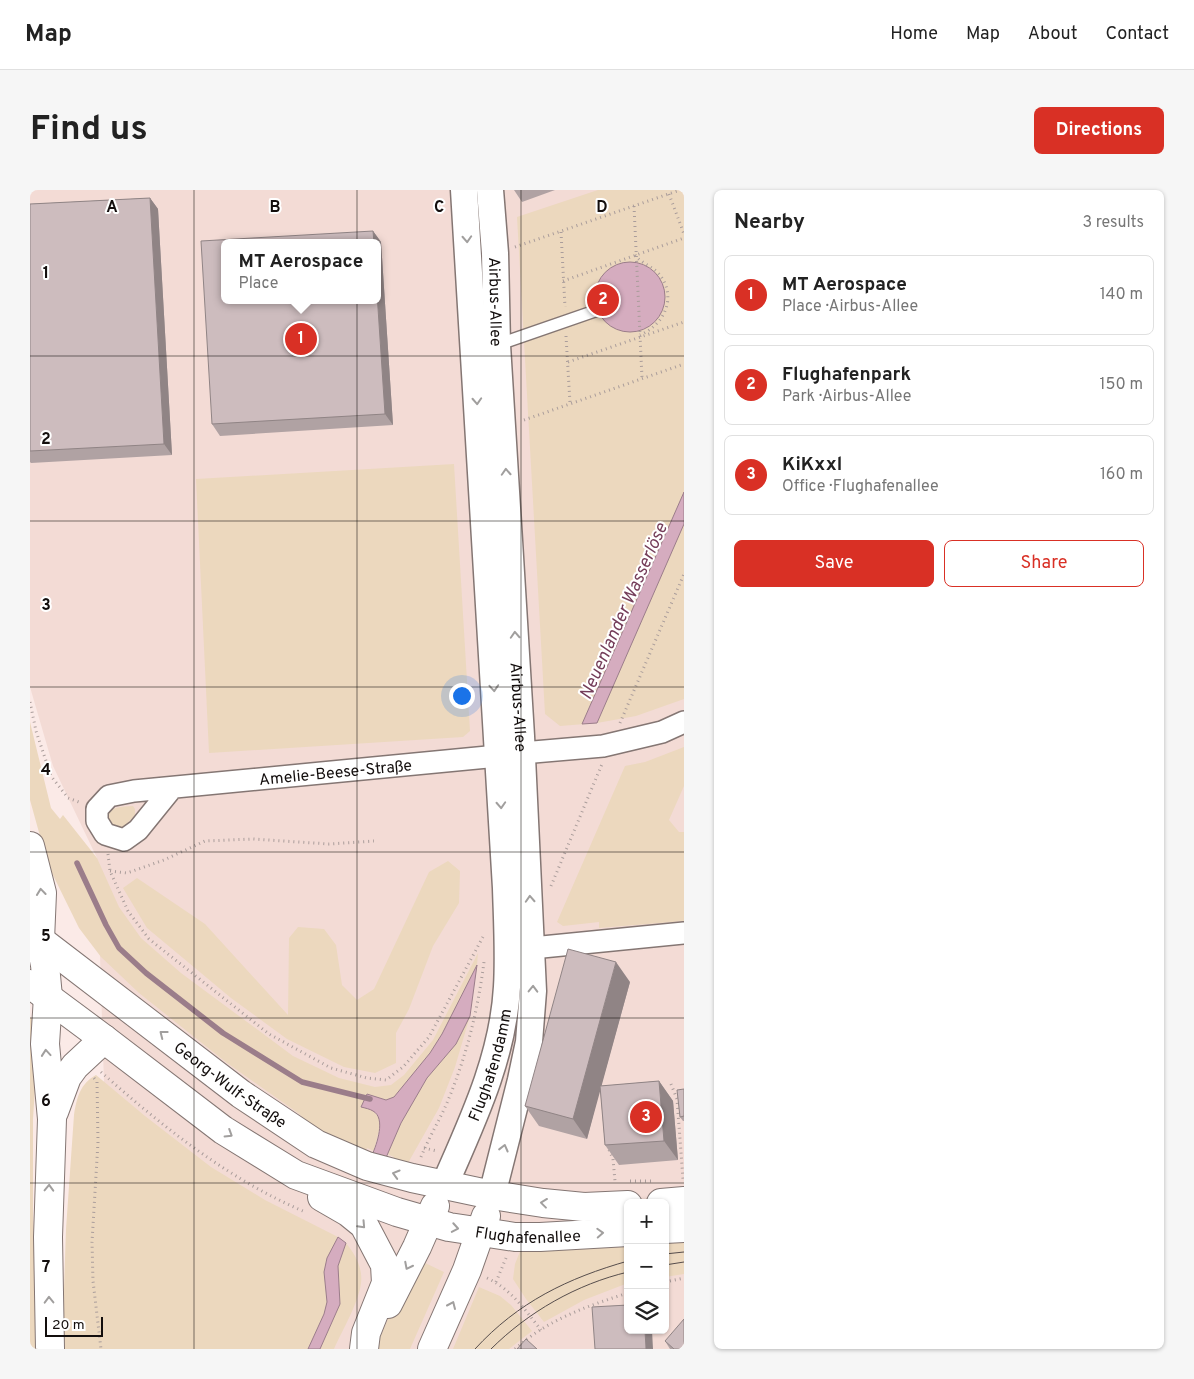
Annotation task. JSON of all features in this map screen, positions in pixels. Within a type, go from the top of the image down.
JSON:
[{"type":"main road","points":[[30,846],[42,893],[33,937],[45,965],[39,991],[52,1119],[48,1237],[50,1349]]},
{"type":"main road","name":"Georg-Wulf-Straße","points":[[33,937],[240,1094],[316,1144],[367,1166],[444,1186]]},
{"type":"main road","points":[[39,991],[94,1048],[296,1175],[320,1196],[348,1212],[364,1225],[385,1264],[386,1283],[366,1333],[365,1349]]},
{"type":"main road","points":[[52,1119],[67,1077],[94,1048]]},
{"type":"main road","points":[[296,1175],[428,1222]]},
{"type":"main road","points":[[660,1192],[682,1185]]},
{"type":"main road","name":"Flughafenallee","points":[[444,1186],[543,1203],[584,1207],[624,1205]]},
{"type":"main road","name":"Flughafendamm","points":[[365,1349],[444,1186]]},
{"type":"main road","name":"Flughafendamm","points":[[432,1349],[482,1232],[492,1195]]},
{"type":"main road","name":"Flughafenallee","points":[[428,1222],[515,1237],[624,1232]]},
{"type":"main road","points":[[669,1229],[684,1228]]},
{"type":"street","name":"Airbus-Allee","points":[[464,190],[510,754]]},
{"type":"street","name":"Airbus-Allee","points":[[490,190],[495,253],[497,345],[503,430],[510,754]]},
{"type":"street","name":"Amelie-Beese-Straße","points":[[97,809],[109,796],[134,791],[603,746],[662,732],[684,722]]},
{"type":"street","name":"Flughafendamm","points":[[492,1195],[529,1042],[533,991],[532,948],[510,754]]},
{"type":"street","name":"Flughafendamm","points":[[444,1186],[478,1110],[495,1056],[502,1022],[507,988],[506,888],[510,754]]},
{"type":"street","points":[[97,809],[97,821],[105,834],[124,840],[138,830],[172,788]]},
{"type":"street","points":[[532,948],[684,933]]},
{"type":"lane","points":[[497,345],[595,311]]},
{"type":"path","points":[[495,253],[680,190]]},
{"type":"path","points":[[563,281],[684,236],[669,194]]},
{"type":"path","points":[[634,206],[642,378]]},
{"type":"path","points":[[635,255],[640,261],[653,268],[663,279],[668,300],[666,310],[658,323],[640,336]]},
{"type":"path","points":[[568,362],[684,322]]},
{"type":"path","points":[[503,430],[521,421],[684,364]]},
{"type":"path","points":[[618,727],[684,574]]},
{"type":"path","points":[[30,702],[36,730],[50,776],[68,798],[97,809]]},
{"type":"path","points":[[555,878],[600,768]]},
{"type":"path","points":[[105,834],[110,871],[128,911],[149,939],[269,1034],[330,1068],[367,1078],[386,1080],[403,1067],[429,1037],[484,935]]},
{"type":"path","points":[[110,871],[127,873],[164,860],[205,841],[253,839],[329,844],[374,841]]},
{"type":"path","points":[[94,1048],[97,1082],[98,1142],[92,1242],[93,1281],[101,1349]]},
{"type":"path","points":[[671,1084],[677,1098],[682,1185]]},
{"type":"path","points":[[424,1148],[457,1156]]},
{"type":"path","points":[[608,1148],[613,1159],[615,1181]]},
{"type":"path","points":[[608,1181],[660,1192]]},
{"type":"path","points":[[669,1281],[684,1278]]},
{"type":"path","points":[[515,1349],[564,1316],[587,1306],[624,1294]]},
{"type":"shaded area","points":[[30,190],[684,190],[684,1349],[107,1349],[104,1083],[97,858],[53,766],[30,687]]},
{"type":"shaded area","points":[[598,190],[684,190],[684,699],[636,716],[597,723],[560,726],[545,714],[517,217]]},
{"type":"shaded area","points":[[630,262],[643,265],[655,272],[662,284],[665,297],[662,310],[655,322],[643,329],[630,332],[617,329],[605,322],[598,310],[595,297],[598,284],[605,272],[617,265]]},
{"type":"shaded area","points":[[454,464],[470,731],[463,737],[209,753],[196,479]]},
{"type":"shaded area","points":[[684,492],[684,524],[597,723],[582,724]]},
{"type":"shaded area","points":[[30,722],[51,808],[60,819],[63,815],[97,858],[119,907],[141,938],[181,973],[293,1056],[339,1078],[375,1087],[391,1085],[404,1075],[433,1040],[478,953],[477,965],[442,1034],[430,1053],[394,1097],[386,1100],[367,1094],[373,1111],[380,1118],[374,1151],[367,1148],[365,1153],[318,1132],[298,1113],[227,1063],[139,993],[101,957],[79,928],[48,865],[30,800]]},
{"type":"shaded area","points":[[684,747],[684,786],[669,820],[679,832],[684,832],[684,921],[599,928],[599,922],[563,926],[557,922],[625,766],[645,762]]},
{"type":"shaded area","points":[[133,806],[135,815],[122,829],[108,825],[107,815],[109,812],[118,808]]},
{"type":"shaded area","points":[[448,861],[460,871],[459,903],[433,946],[409,1009],[396,1033],[396,1063],[375,1073],[344,1067],[287,1039],[231,998],[147,928],[123,888],[137,878],[205,924],[288,1015],[289,938],[298,927],[324,929],[336,945],[342,985],[357,1000],[374,989],[429,872]]},
{"type":"shaded area","points":[[477,965],[470,1016],[456,1044],[427,1078],[401,1123],[385,1160],[372,1155],[380,1125],[377,1114],[372,1110],[361,1107],[367,1094],[386,1100],[394,1097],[430,1053],[442,1034]]},
{"type":"shaded area","points":[[470,1016],[455,1067],[439,1108],[408,1163],[392,1162],[394,1157],[387,1154],[401,1123],[427,1078],[456,1044]]},
{"type":"shaded area","points":[[30,1017],[39,1025],[33,1119],[33,1212],[37,1349],[30,1349]]},
{"type":"shaded area","points":[[96,1075],[211,1167],[265,1200],[338,1237],[327,1258],[324,1272],[327,1302],[324,1314],[308,1349],[62,1349],[66,1229],[74,1115],[80,1092],[86,1083]]},
{"type":"shaded area","points":[[684,1236],[684,1274],[669,1276],[669,1237]]},
{"type":"shaded area","points":[[338,1237],[346,1243],[338,1266],[340,1304],[320,1349],[308,1349],[324,1314],[327,1302],[324,1272],[327,1258]]},
{"type":"shaded area","points":[[624,1240],[624,1285],[584,1300],[544,1322],[513,1279],[515,1264],[521,1249]]},
{"type":"shaded area","points":[[346,1243],[360,1267],[360,1291],[334,1349],[320,1349],[340,1304],[338,1266]]},
{"type":"shaded area","points":[[423,1262],[444,1272],[410,1349],[375,1349],[391,1312]]},
{"type":"shaded area","points":[[479,1287],[500,1296],[511,1305],[532,1331],[509,1349],[453,1349]]},
{"type":"building","points":[[150,198],[164,444],[30,451],[30,204]]},
{"type":"building","points":[[373,231],[374,239],[235,239]]},
{"type":"building","points":[[221,240],[221,304],[378,304],[385,414],[212,424],[201,241]]},
{"type":"building","points":[[568,949],[616,962],[573,1119],[525,1106]]},
{"type":"building","points":[[659,1081],[664,1141],[605,1145],[600,1086]]},
{"type":"building","points":[[684,1089],[684,1116],[680,1117],[677,1090]]},
{"type":"building","points":[[624,1305],[624,1334],[645,1334],[646,1349],[595,1349],[592,1307]]},
{"type":"building","points":[[684,1319],[684,1349],[674,1349],[665,1341]]},
{"type":"building","points":[[526,1339],[537,1349],[517,1349]]},
{"type":"waterway","points":[[77,863],[119,948],[146,973],[223,1033],[302,1082],[370,1099]]},
{"type":"tram line","points":[[669,1254],[684,1252]]},
{"type":"tram line","points":[[475,1349],[491,1332],[526,1305],[585,1275],[624,1262]]},
{"type":"tram line","points":[[669,1264],[684,1262]]},
{"type":"tram line","points":[[491,1349],[521,1323],[554,1301],[590,1284],[624,1273]]},
{"type":"place","name":"Flughafenpark","points":[[603,300]]},
{"type":"place","name":"MT Aerospace","points":[[301,339]]},
{"type":"place","name":"KiKxxl","points":[[646,1117]]},
{"type":"water label","name":"Neuenlander Wasserlöse","points":[[623,611]]}]
